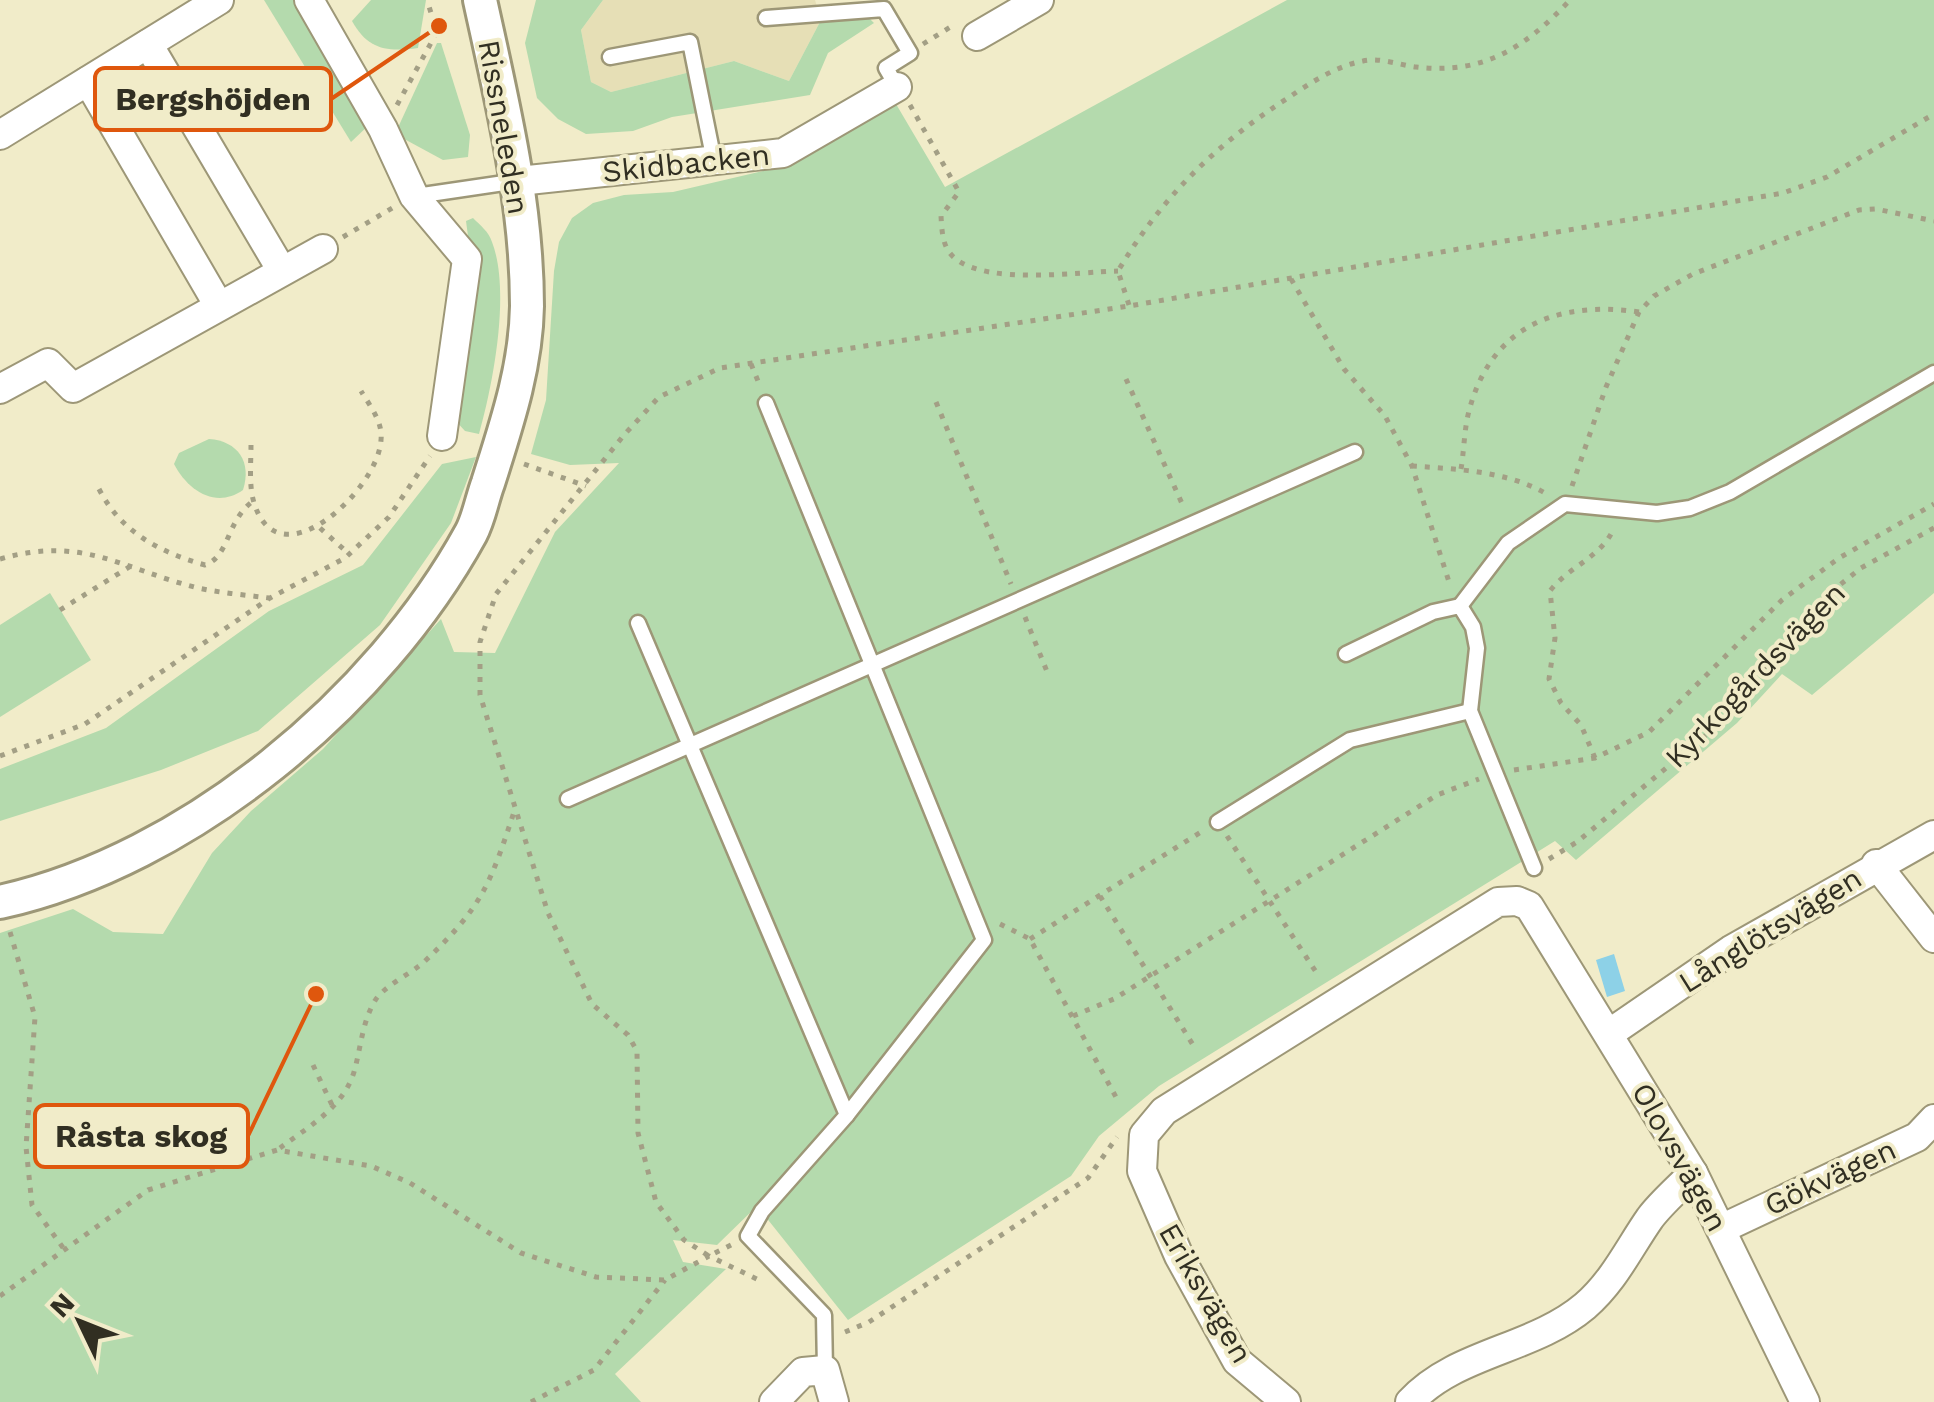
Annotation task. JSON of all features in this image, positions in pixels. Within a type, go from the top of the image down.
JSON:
[{"type":"street","points":[[0,135],[219,0]]},
{"type":"street","points":[[309,0],[383,129],[414,196],[467,259],[442,436]]},
{"type":"street","name":"Rissneleden","points":[[5,917],[122,860],[212,810],[302,741],[390,650],[472,532],[516,398],[527,308],[519,181],[480,0]]},
{"type":"street","points":[[977,36],[1022,4]]},
{"type":"street","points":[[148,44],[282,271]]},
{"type":"street","points":[[88,81],[220,306]]},
{"type":"street","name":"Skidbacken","points":[[519,181],[783,153],[897,88]]},
{"type":"street","points":[[0,388],[48,363],[73,388],[324,249]]},
{"type":"street","name":"Långlötsvägen","points":[[1610,1034],[1731,950],[1876,864],[1934,835]]},
{"type":"street","points":[[1876,864],[1934,938]]},
{"type":"street","name":"Olovsvägen","points":[[1142,1171],[1144,1135],[1164,1111],[1498,902],[1517,900],[1529,906],[1693,1173],[1805,1402]]},
{"type":"street","name":"Gökvägen","points":[[1721,1229],[1917,1137],[1934,1119]]},
{"type":"street","name":"Eriksvägen","points":[[1142,1171],[1180,1256],[1237,1361],[1286,1402]]},
{"type":"street","points":[[1410,1402],[1431,1380],[1545,1333],[1586,1305],[1621,1267],[1652,1216],[1693,1173]]},
{"type":"street","points":[[774,1402],[803,1372],[825,1370],[834,1402]]},
{"type":"lane","points":[[766,18],[884,9],[910,53],[886,68],[897,88]]},
{"type":"lane","points":[[610,57],[690,42],[714,160]]},
{"type":"lane","points":[[414,196],[519,181]]},
{"type":"lane","points":[[1346,654],[1433,612],[1460,606],[1508,543],[1565,504],[1616,510],[1690,508],[1730,492],[1934,373]]},
{"type":"lane","points":[[766,403],[984,940],[847,1115],[762,1211],[748,1236],[824,1315],[825,1370]]},
{"type":"lane","points":[[568,799],[1356,452]]},
{"type":"lane","points":[[1460,606],[1473,628],[1477,648],[1470,711],[1534,868]]},
{"type":"lane","points":[[638,623],[847,1115]]},
{"type":"lane","points":[[1218,822],[1350,740],[1470,711]]},
{"type":"path","points":[[383,129],[437,32],[426,0]]},
{"type":"path","points":[[1130,306],[1118,271],[1148,220],[1182,180],[1239,130],[1306,86],[1366,60],[1421,68],[1489,62],[1534,38],[1570,0]]},
{"type":"path","points":[[729,1266],[684,1240],[656,1202],[638,1133],[637,1050],[628,1034],[592,1004],[577,978],[548,912],[480,695],[480,642],[496,594],[659,397],[720,368],[1130,306],[1782,192],[1826,177],[1934,114]]},
{"type":"path","points":[[918,116],[959,192],[941,216],[943,241],[955,259],[990,273],[1118,271]]},
{"type":"path","points":[[324,249],[414,196]]},
{"type":"path","points":[[1412,466],[1461,469],[1529,484],[1565,504],[1606,386],[1638,312],[1654,296],[1693,274],[1859,210],[1876,209],[1934,221]]},
{"type":"path","points":[[1291,278],[1344,369],[1385,416],[1412,466],[1446,578],[1460,606]]},
{"type":"path","points":[[1461,469],[1478,386],[1510,339],[1558,313],[1599,306],[1638,312]]},
{"type":"path","points":[[1126,379],[1192,524]]},
{"type":"path","points":[[251,445],[254,501],[276,530],[320,528],[342,509],[378,454],[381,429],[361,391]]},
{"type":"path","points":[[936,402],[1048,674]]},
{"type":"path","points":[[0,756],[84,724],[270,598],[350,554],[389,517],[442,436]]},
{"type":"path","points":[[524,464],[586,486]]},
{"type":"path","points":[[99,488],[119,523],[148,542],[205,565],[220,556],[238,513],[254,501]]},
{"type":"path","points":[[1595,758],[1581,724],[1560,703],[1549,680],[1554,638],[1550,590],[1598,553],[1613,532],[1616,510]]},
{"type":"path","points":[[320,528],[350,554]]},
{"type":"path","name":"Kyrkogårdsvägen","points":[[1534,868],[1577,842],[1706,735],[1826,596],[1862,568],[1934,528]]},
{"type":"path","points":[[0,559],[61,548],[134,564],[198,588],[270,598]]},
{"type":"path","points":[[60,610],[134,564]]},
{"type":"path","points":[[0,1296],[148,1190],[278,1150],[333,1107],[353,1076],[365,1025],[378,997],[421,964],[472,911],[488,888],[514,812]]},
{"type":"path","points":[[1030,939],[1218,822],[1316,972]]},
{"type":"path","points":[[1100,896],[1196,1048]]},
{"type":"path","points":[[5,917],[35,1017],[26,1147],[32,1205],[64,1249]]},
{"type":"path","points":[[984,940],[1002,922],[1030,939],[1116,1099]]},
{"type":"path","points":[[313,1066],[333,1107]]},
{"type":"path","points":[[278,1150],[371,1166],[425,1192],[521,1252],[556,1266],[596,1277],[664,1280]]},
{"type":"path","points":[[531,1402],[594,1370],[664,1280],[710,1256]]},
{"type":"shaded area","points":[[603,0],[815,0],[821,20],[789,81],[734,61],[611,92],[591,82],[581,30]]},
{"type":"green space","points":[[264,0],[304,0],[371,123],[351,142]]},
{"type":"green space","points":[[371,0],[426,0],[418,48],[379,47],[358,31],[352,21]]},
{"type":"green space","points":[[536,0],[603,0],[581,30],[591,82],[611,92],[734,61],[789,81],[821,20],[867,16],[874,23],[828,53],[810,95],[672,117],[633,131],[586,134],[558,119],[537,98],[525,43]]},
{"type":"green space","points":[[1287,0],[1934,0],[1934,593],[1812,695],[1782,674],[1737,723],[1576,860],[1555,841],[1159,1086],[1099,1136],[1071,1176],[848,1320],[757,1206],[717,1245],[673,1240],[683,1262],[726,1269],[615,1374],[641,1402],[0,1402],[0,933],[73,909],[113,932],[163,934],[212,853],[251,811],[323,749],[441,619],[454,652],[495,653],[555,532],[619,463],[570,465],[531,454],[546,400],[559,242],[572,218],[593,203],[624,195],[673,192],[788,165],[896,104],[945,187]]},
{"type":"green space","points":[[437,43],[441,43],[470,135],[468,157],[443,160],[395,134]]},
{"type":"green space","points":[[473,218],[491,238],[500,286],[498,338],[479,434],[465,431],[454,419],[472,266],[466,221]]},
{"type":"green space","points":[[209,439],[228,444],[240,455],[246,470],[243,490],[223,498],[213,497],[195,489],[180,474],[174,464],[179,453]]},
{"type":"green space","points":[[476,457],[451,523],[380,625],[258,731],[161,770],[0,821],[0,769],[106,728],[269,611],[363,565],[442,464]]},
{"type":"green space","points":[[50,593],[91,660],[0,717],[0,625]]},
{"type":"water","points":[[1614,954],[1625,991],[1607,997],[1596,960]]},
{"type":"place","name":"Bergshöjden","points":[[439,26]]},
{"type":"place","name":"Råsta skog","points":[[316,994]]}]
